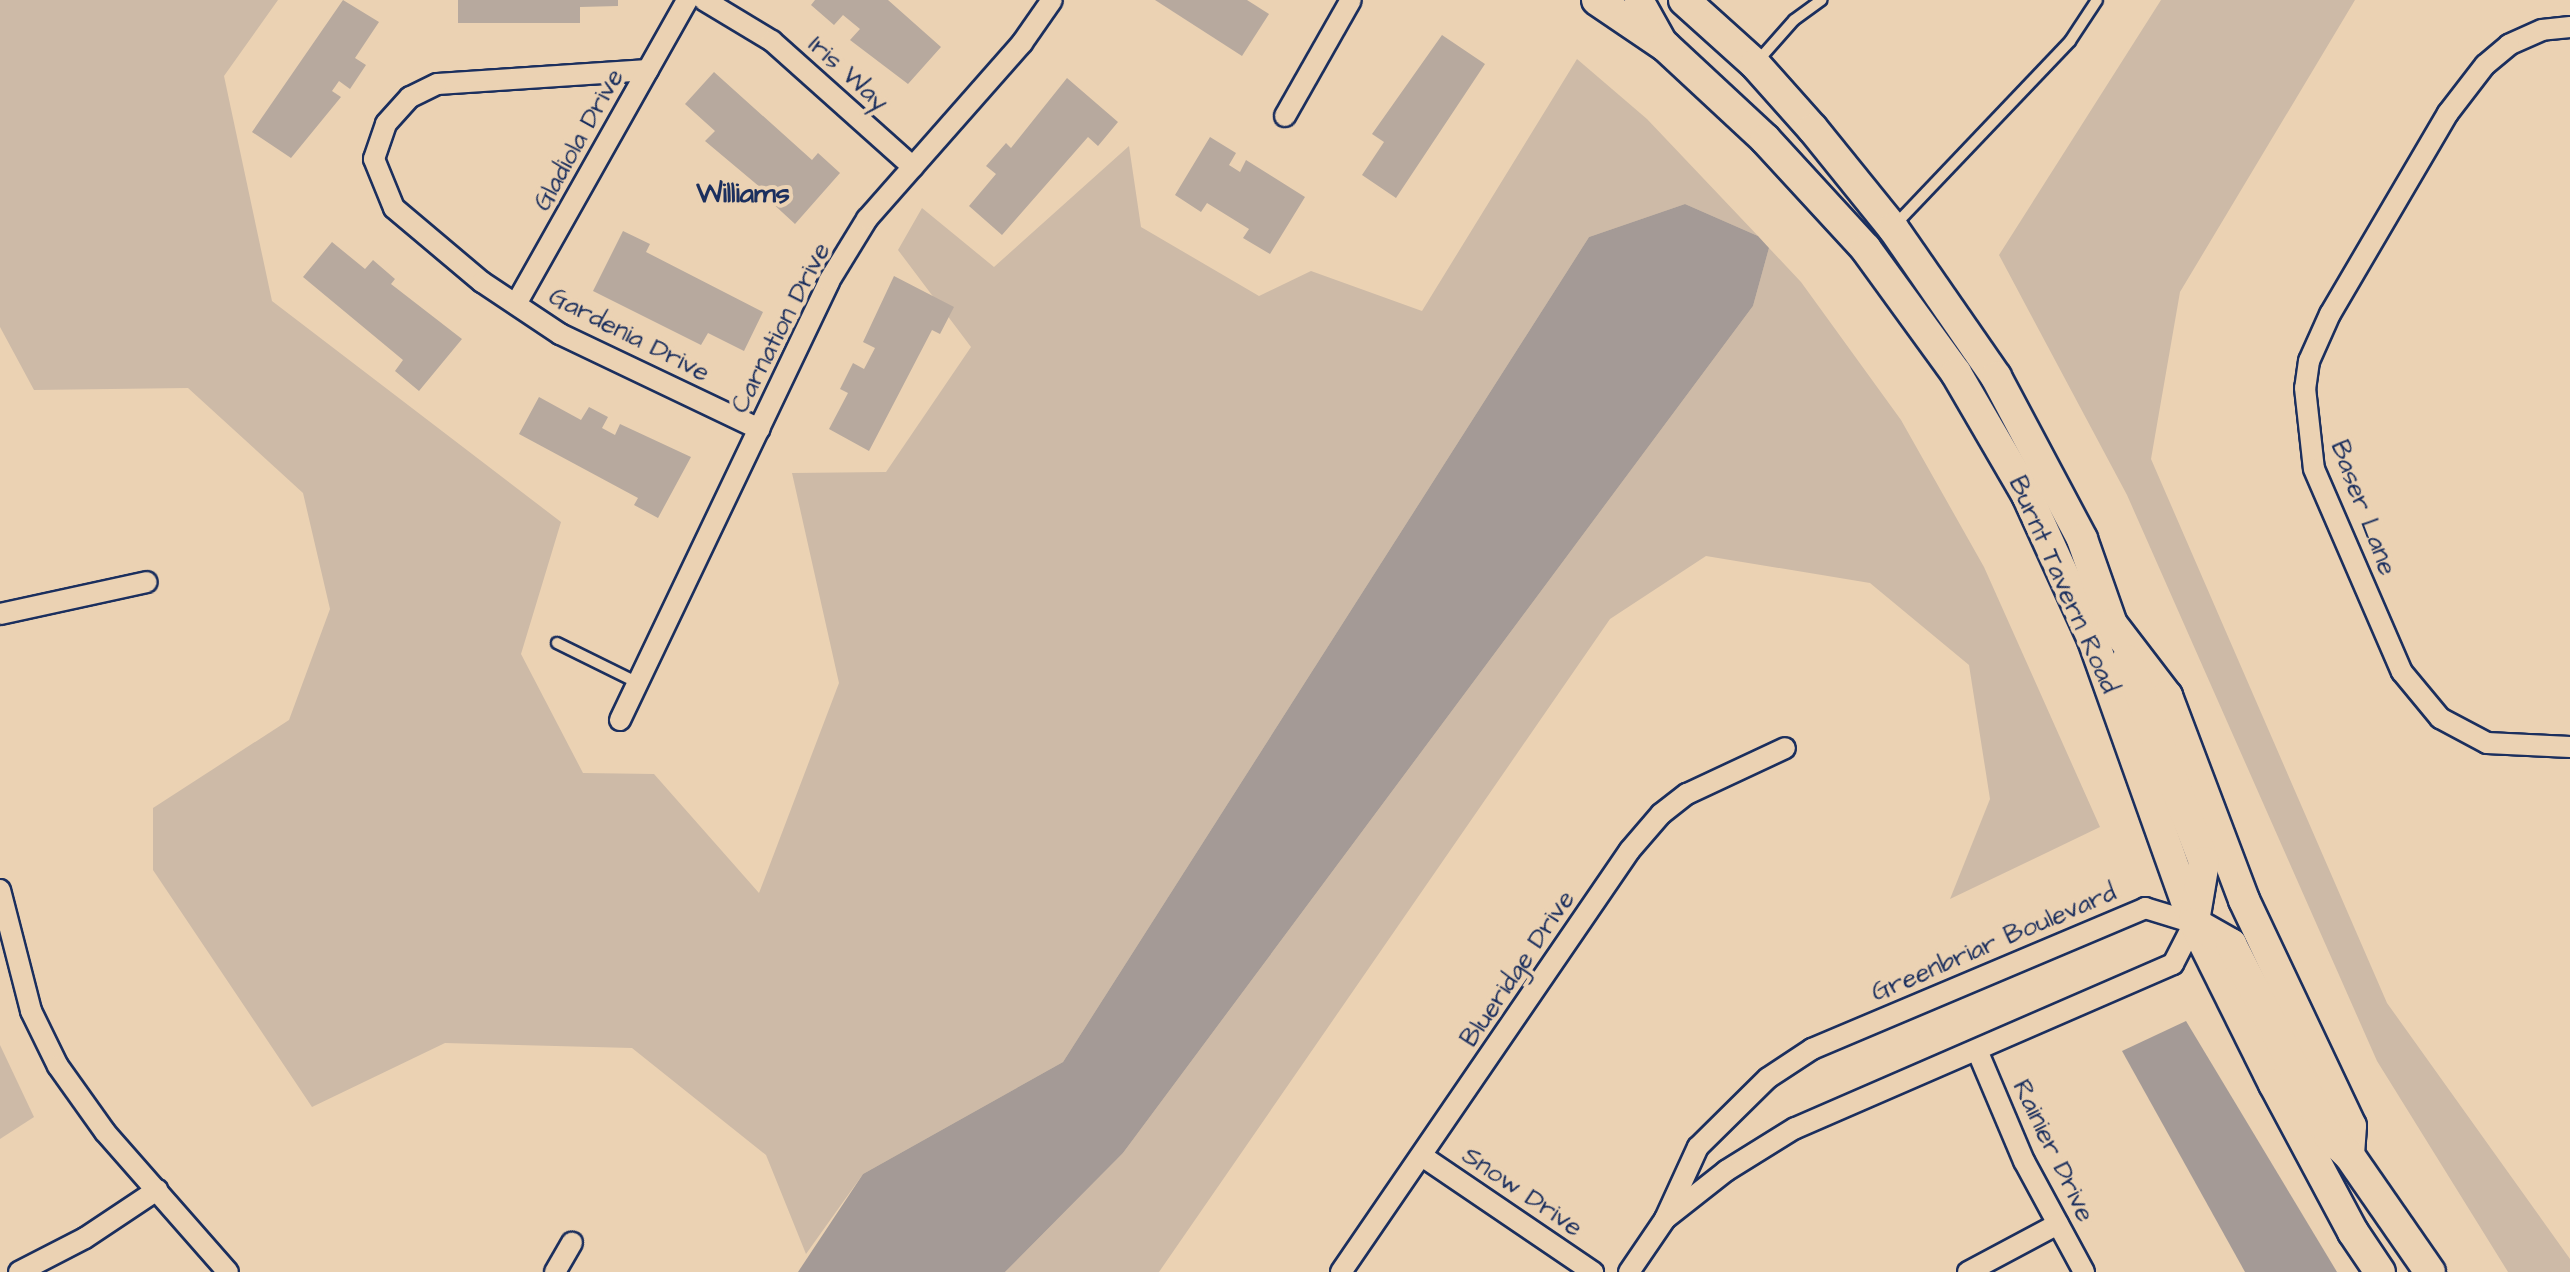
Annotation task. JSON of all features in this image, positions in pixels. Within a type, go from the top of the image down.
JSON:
[{"type":"main road","name":"Burnt Tavern Road","points":[[1597,0],[1665,46],[1765,139],[1866,249],[1956,373],[2027,495],[2093,640],[2194,923],[2274,1084],[2353,1232],[2380,1272]]},
{"type":"main road","name":"Burnt Tavern Road","points":[[1684,0],[1755,64],[1893,228],[1996,377],[2082,539],[2112,624],[2167,696],[2244,900],[2351,1126],[2349,1155]]},
{"type":"main road","points":[[2112,624],[2204,862],[2194,923],[2231,944],[2329,1136],[2349,1155],[2430,1272]]},
{"type":"street","name":"Gladiola Drive","points":[[516,304],[687,0]]},
{"type":"street","name":"Iris Way","points":[[704,0],[772,41],[913,167]]},
{"type":"street","name":"Carnation Drive","points":[[620,720],[829,281],[867,219],[1022,43],[1052,0]]},
{"type":"street","points":[[1285,116],[1351,0]]},
{"type":"street","points":[[1639,0],[1665,46]]},
{"type":"street","name":"Baser Lane","points":[[2570,27],[2542,30],[2509,45],[2485,65],[2448,113],[2330,314],[2309,361],[2305,388],[2314,469],[2402,672],[2440,718],[2487,743],[2570,747]]},
{"type":"street","name":"Gardenia Drive","points":[[648,70],[437,84],[410,97],[386,124],[374,159],[394,208],[516,304],[560,334],[759,429]]},
{"type":"street","points":[[0,614],[147,582]]},
{"type":"street","name":"Blueridge Drive","points":[[1341,1272],[1630,850],[1661,814],[1721,775],[1785,748]]},
{"type":"street","points":[[0,890],[31,1011],[58,1066],[105,1132],[228,1272]]},
{"type":"street","name":"Greenbriar Boulevard","points":[[1629,1272],[1665,1219],[1698,1147],[1768,1078],[1812,1049],[2145,908],[2194,923],[2173,964],[1795,1128],[1726,1171],[1665,1219]]},
{"type":"street","name":"Rainier Drive","points":[[1977,1050],[2024,1161],[2084,1272]]},
{"type":"street","name":"Snow Drive","points":[[1422,1156],[1593,1272]]},
{"type":"street","points":[[19,1272],[85,1238],[157,1190]]},
{"type":"street","points":[[1968,1272],[2058,1224]]},
{"type":"street","points":[[555,1272],[572,1243]]},
{"type":"lane","points":[[1755,64],[1794,20],[1822,0]]},
{"type":"lane","points":[[1893,228],[2070,41],[2097,0]]},
{"type":"lane","points":[[557,643],[638,683]]},
{"type":"shaded area","points":[[0,0],[278,0],[224,76],[272,301],[561,522],[521,654],[583,773],[654,774],[759,893],[839,683],[792,473],[886,472],[971,347],[898,250],[922,208],[994,267],[1129,146],[1141,227],[1259,296],[1311,271],[1422,311],[1577,59],[1647,119],[1758,236],[1685,204],[1589,237],[1063,1062],[863,1174],[806,1254],[766,1155],[632,1048],[445,1043],[312,1107],[153,870],[153,808],[289,720],[330,609],[303,493],[188,388],[34,390],[0,327]]},
{"type":"shaded area","points":[[2161,0],[2355,0],[2180,292],[2151,459],[2387,1003],[2570,1259],[2570,1272],[2508,1272],[2377,1061],[2127,495],[1999,255]]},
{"type":"shaded area","points":[[1685,204],[1758,236],[1769,248],[1753,306],[1123,1153],[1005,1272],[798,1272],[863,1174],[1063,1062],[1589,237]]},
{"type":"shaded area","points":[[1769,248],[1801,282],[1901,420],[1984,567],[2100,827],[1950,899],[1990,799],[1969,665],[1870,583],[1706,556],[1610,619],[1159,1272],[1005,1272],[1123,1153],[1753,306]]},
{"type":"shaded area","points":[[2186,1021],[2337,1272],[2245,1272],[2122,1051]]},
{"type":"shaded area","points":[[0,1045],[34,1117],[0,1139]]},
{"type":"building","points":[[343,0],[379,22],[355,58],[366,65],[350,89],[339,81],[332,91],[341,97],[291,158],[252,132]]},
{"type":"building","points":[[458,0],[618,0],[618,6],[580,7],[580,23],[458,23]]},
{"type":"building","points":[[815,0],[888,0],[941,47],[908,84],[850,40],[860,29],[843,15],[834,25],[811,5]]},
{"type":"building","points":[[1155,0],[1247,0],[1269,14],[1242,56]]},
{"type":"building","points":[[1442,35],[1485,64],[1396,198],[1362,175],[1384,142],[1372,134]]},
{"type":"building","points":[[714,72],[812,160],[818,153],[840,173],[795,224],[770,201],[773,198],[705,141],[715,131],[685,104]]},
{"type":"building","points":[[1067,78],[1118,122],[1098,146],[1088,137],[1002,235],[969,206],[996,174],[986,166],[1006,143],[1011,148]]},
{"type":"building","points":[[1210,137],[1236,153],[1229,165],[1240,172],[1246,160],[1305,197],[1270,254],[1243,238],[1249,229],[1207,203],[1201,212],[1175,195]]},
{"type":"building","points":[[623,231],[650,244],[646,252],[763,312],[744,351],[708,333],[701,345],[593,291]]},
{"type":"building","points":[[332,242],[365,269],[373,260],[395,279],[391,284],[462,339],[419,391],[395,371],[403,360],[303,277]]},
{"type":"building","points":[[894,276],[954,307],[940,334],[932,330],[869,451],[829,429],[848,393],[840,389],[853,363],[864,369],[875,348],[863,342]]},
{"type":"building","points":[[539,397],[581,420],[589,407],[608,417],[602,428],[615,435],[620,424],[691,457],[658,518],[634,505],[638,498],[519,434]]},
{"type":"district","name":"Williams","points":[[743,194]]}]
